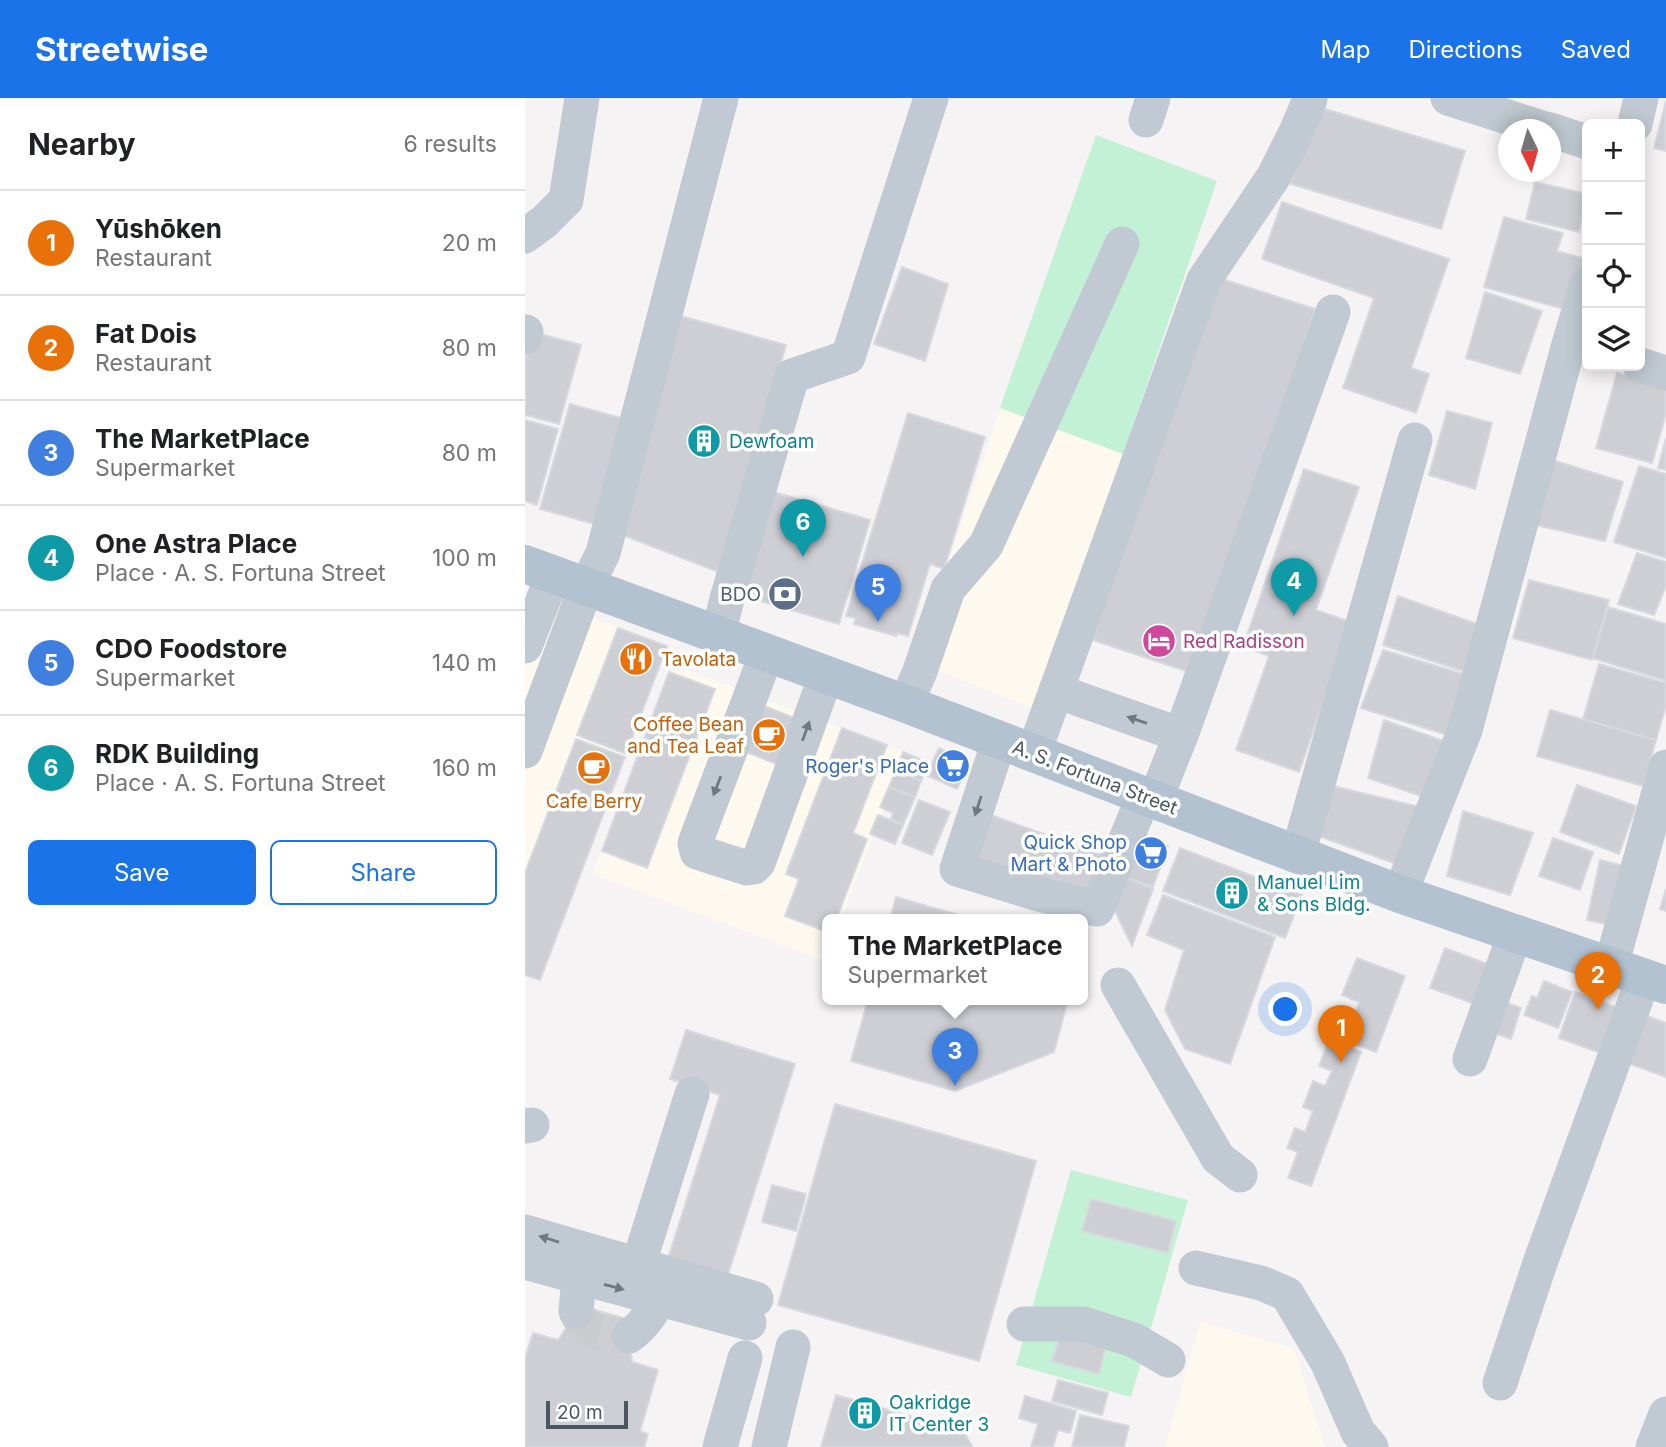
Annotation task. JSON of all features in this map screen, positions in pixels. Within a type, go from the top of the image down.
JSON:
[{"type":"main road","name":"A. S. Fortuna Street","points":[[555,575],[902,702],[1400,894],[1641,976]]},
{"type":"street","points":[[525,236],[566,200],[582,98]]},
{"type":"street","points":[[527,626],[555,575],[603,553],[721,98]]},
{"type":"street","points":[[719,635],[792,376],[848,357],[931,98]]},
{"type":"street","points":[[1448,98],[1514,119]]},
{"type":"street","points":[[1636,119],[1641,98]]},
{"type":"street","points":[[1310,99],[1274,176],[1204,280],[1056,691],[1016,746],[957,869],[1097,909],[1181,735],[1333,312]]},
{"type":"street","points":[[1561,134],[1582,140]]},
{"type":"street","points":[[902,702],[921,671],[948,589],[986,545],[1122,244]]},
{"type":"street","points":[[1400,894],[1465,730],[1578,347],[1584,308]]},
{"type":"street","points":[[1645,367],[1666,373]]},
{"type":"street","points":[[1298,854],[1415,440]]},
{"type":"street","points":[[525,751],[555,575]]},
{"type":"street","points":[[902,702],[932,580]]},
{"type":"street","points":[[767,653],[695,843],[697,852],[747,868],[758,863],[826,676]]},
{"type":"street","points":[[1056,691],[1181,735]]},
{"type":"street","points":[[1500,1383],[1641,976],[1666,767]]},
{"type":"street","points":[[1470,1059],[1515,934]]},
{"type":"street","points":[[1118,985],[1218,1158],[1240,1175]]},
{"type":"street","points":[[629,1336],[637,1330],[655,1280],[692,1094]]},
{"type":"street","points":[[525,1232],[580,1279]]},
{"type":"street","points":[[525,1262],[580,1279],[655,1280],[752,1311]]},
{"type":"street","points":[[1196,1268],[1261,1283],[1287,1294],[1328,1363],[1358,1432],[1371,1447]]},
{"type":"street","points":[[1024,1324],[1083,1324],[1134,1340],[1168,1360]]},
{"type":"street","points":[[769,1447],[793,1347]]},
{"type":"street","points":[[720,1447],[745,1357]]},
{"type":"street","points":[[1653,1447],[1666,1413]]},
{"type":"shaded area","points":[[1000,408],[1123,454],[1036,710],[915,661]]},
{"type":"shaded area","points":[[525,593],[667,646],[540,980],[525,975]]},
{"type":"shaded area","points":[[672,664],[905,752],[843,914],[822,914],[822,960],[592,874]]},
{"type":"shaded area","points":[[1200,1322],[1294,1348],[1325,1447],[1165,1447]]},
{"type":"green space","points":[[1096,135],[1217,181],[1123,454],[1000,408]]},
{"type":"green space","points":[[1071,1170],[1188,1200],[1131,1397],[1016,1365]]},
{"type":"building","points":[[1666,101],[1666,151],[1654,148]]},
{"type":"building","points":[[1315,106],[1465,151],[1441,229],[1291,184]]},
{"type":"building","points":[[1535,182],[1582,193],[1579,232],[1526,219]]},
{"type":"building","points":[[1282,202],[1449,259],[1411,368],[1429,374],[1416,413],[1343,388],[1374,298],[1262,259]]},
{"type":"building","points":[[1504,217],[1563,233],[1557,251],[1582,258],[1582,273],[1571,311],[1484,287]]},
{"type":"building","points":[[902,267],[948,284],[925,361],[874,344]]},
{"type":"building","points":[[1213,276],[1315,309],[1195,674],[1093,640]]},
{"type":"building","points":[[1485,292],[1542,311],[1520,374],[1466,358]]},
{"type":"building","name":"Dewfoam","points":[[681,316],[786,345],[721,573],[625,536]]},
{"type":"building","points":[[533,332],[581,345],[559,424],[525,415],[525,361]]},
{"type":"building","points":[[1617,373],[1666,386],[1666,414],[1652,463],[1596,448]]},
{"type":"building","points":[[570,404],[632,421],[602,526],[540,509]]},
{"type":"building","points":[[1447,411],[1492,423],[1475,489],[1429,475]]},
{"type":"building","points":[[908,413],[985,437],[944,569],[930,564],[908,636],[897,633],[896,636],[854,624],[856,618],[846,616]]},
{"type":"building","points":[[525,420],[558,429],[537,505],[525,501]]},
{"type":"building","points":[[1666,438],[1666,470],[1658,468]]},
{"type":"building","points":[[1549,459],[1623,482],[1605,541],[1527,523]]},
{"type":"building","points":[[1639,466],[1666,474],[1666,558],[1614,542]]},
{"type":"building","points":[[1304,469],[1359,487],[1316,610],[1351,622],[1299,772],[1236,750],[1269,656],[1243,647]]},
{"type":"building","points":[[767,490],[870,520],[839,624],[736,594]]},
{"type":"building","points":[[1637,553],[1666,562],[1666,586],[1654,615],[1618,604]]},
{"type":"building","points":[[1529,580],[1609,600],[1592,660],[1513,638]]},
{"type":"building","points":[[1398,596],[1488,628],[1475,675],[1383,645]]},
{"type":"building","points":[[1608,607],[1666,624],[1666,681],[1593,658]]},
{"type":"building","points":[[618,628],[667,646],[626,754],[577,735]]},
{"type":"building","points":[[1383,650],[1467,675],[1447,735],[1361,708]]},
{"type":"building","points":[[1599,664],[1666,683],[1666,706],[1656,740],[1583,719]]},
{"type":"building","points":[[669,672],[715,689],[647,868],[602,851]]},
{"type":"building","name":"Coffee Bean and Tea Leaf","points":[[759,704],[797,719],[779,765],[741,750]]},
{"type":"building","points":[[1550,710],[1656,740],[1643,786],[1537,756]]},
{"type":"building","points":[[1384,720],[1444,741],[1424,797],[1368,778]]},
{"type":"building","points":[[842,728],[887,745],[853,833],[867,839],[838,914],[822,914],[822,930],[785,916],[799,879],[786,874]]},
{"type":"building","points":[[576,739],[625,757],[540,980],[525,975],[525,873]]},
{"type":"building","points":[[939,748],[969,763],[957,789],[926,775]]},
{"type":"building","points":[[903,752],[929,763],[921,781],[896,770]]},
{"type":"building","points":[[896,770],[921,781],[915,797],[889,787]]},
{"type":"building","points":[[1577,785],[1636,806],[1619,854],[1560,832]]},
{"type":"building","points":[[1333,786],[1420,807],[1399,865],[1318,836]]},
{"type":"building","points":[[889,787],[915,797],[903,825],[891,819],[893,813],[880,807]]},
{"type":"building","points":[[919,800],[950,812],[932,855],[902,843]]},
{"type":"building","points":[[980,811],[1113,859],[1094,902],[966,863]]},
{"type":"building","points":[[1463,811],[1533,833],[1510,895],[1447,876]]},
{"type":"building","points":[[878,815],[903,825],[895,844],[870,834]]},
{"type":"building","points":[[1138,835],[1168,846],[1153,887],[1123,876]]},
{"type":"building","points":[[1553,838],[1593,852],[1580,890],[1539,876]]},
{"type":"building","name":"Manuel Lim & Sons Bldg.","points":[[1180,848],[1302,895],[1285,938],[1163,891]]},
{"type":"building","points":[[1600,860],[1628,867],[1615,926],[1587,920]]},
{"type":"building","points":[[1122,876],[1153,889],[1132,946],[1111,903]]},
{"type":"building","points":[[1666,889],[1666,911],[1660,909]]},
{"type":"building","points":[[1163,895],[1275,937],[1230,1064],[1185,1049],[1165,1010],[1184,950],[1147,935]]},
{"type":"building","points":[[896,897],[954,914],[892,914]]},
{"type":"building","points":[[1445,948],[1498,968],[1483,1007],[1430,988]]},
{"type":"building","points":[[1357,958],[1405,976],[1376,1052],[1330,1035],[1340,1011],[1354,1016],[1359,1002],[1342,995]]},
{"type":"building","points":[[1544,981],[1572,992],[1558,1028],[1524,1015],[1532,996],[1537,998]]},
{"type":"building","points":[[1575,992],[1627,1011],[1611,1057],[1559,1038]]},
{"type":"building","points":[[1495,998],[1521,1008],[1511,1039],[1484,1030]]},
{"type":"building","points":[[867,1005],[1067,1005],[1054,1052],[955,1091],[851,1061]]},
{"type":"building","points":[[1645,1015],[1666,1023],[1666,1077],[1627,1063]]},
{"type":"building","points":[[686,1030],[795,1064],[725,1284],[666,1265],[720,1095],[670,1079]]},
{"type":"building","points":[[1329,1040],[1361,1052],[1311,1186],[1288,1178],[1298,1152],[1287,1148],[1295,1128],[1305,1132],[1313,1111],[1303,1107],[1313,1081],[1325,1086],[1332,1071],[1319,1066]]},
{"type":"building","points":[[835,1104],[1036,1161],[979,1361],[778,1305]]},
{"type":"building","points":[[772,1185],[806,1194],[796,1231],[762,1222]]},
{"type":"building","points":[[1091,1199],[1176,1221],[1168,1253],[1082,1231]]},
{"type":"building","points":[[581,1306],[627,1319],[632,1362],[658,1370],[640,1431],[648,1434],[644,1447],[525,1447],[525,1358],[533,1333],[558,1340]]},
{"type":"building","points":[[1062,1334],[1107,1342],[1099,1374],[1051,1361]]},
{"type":"building","points":[[1058,1380],[1108,1393],[1102,1415],[1052,1401]]},
{"type":"building","name":"Oakridge IT Center 3","points":[[836,1395],[963,1431],[973,1447],[821,1447]]},
{"type":"building","points":[[1025,1396],[1076,1411],[1070,1433],[1058,1430],[1053,1447],[1031,1447],[1038,1424],[1019,1418]]},
{"type":"building","points":[[1080,1415],[1129,1426],[1124,1447],[1072,1447]]},
{"type":"tunnel","points":[[576,1311],[591,1330],[629,1336]]},
{"type":"place","name":"Dewfoam","points":[[704,441]]},
{"type":"place","name":"RDK Building","points":[[803,557]]},
{"type":"place","name":"BDO","points":[[785,594]]},
{"type":"place","name":"One Astra Place","points":[[1294,616]]},
{"type":"place","name":"CDO Foodstore","points":[[878,622]]},
{"type":"place","name":"Red Radisson","points":[[1159,641]]},
{"type":"place","name":"Tavolata","points":[[636,659]]},
{"type":"place","name":"Coffee Bean and Tea Leaf","points":[[769,735]]},
{"type":"place","name":"Roger's Place","points":[[953,766]]},
{"type":"place","name":"Cafe Berry","points":[[594,768]]},
{"type":"place","name":"Quick Shop Mart & Photo","points":[[1151,853]]},
{"type":"place","name":"Manuel Lim & Sons Bldg.","points":[[1232,893]]},
{"type":"place","name":"Fat Dois","points":[[1598,1010]]},
{"type":"place","name":"Yūshōken","points":[[1341,1063]]},
{"type":"place","name":"The MarketPlace","points":[[955,1086]]},
{"type":"place","name":"Oakridge IT Center 3","points":[[865,1413]]}]
